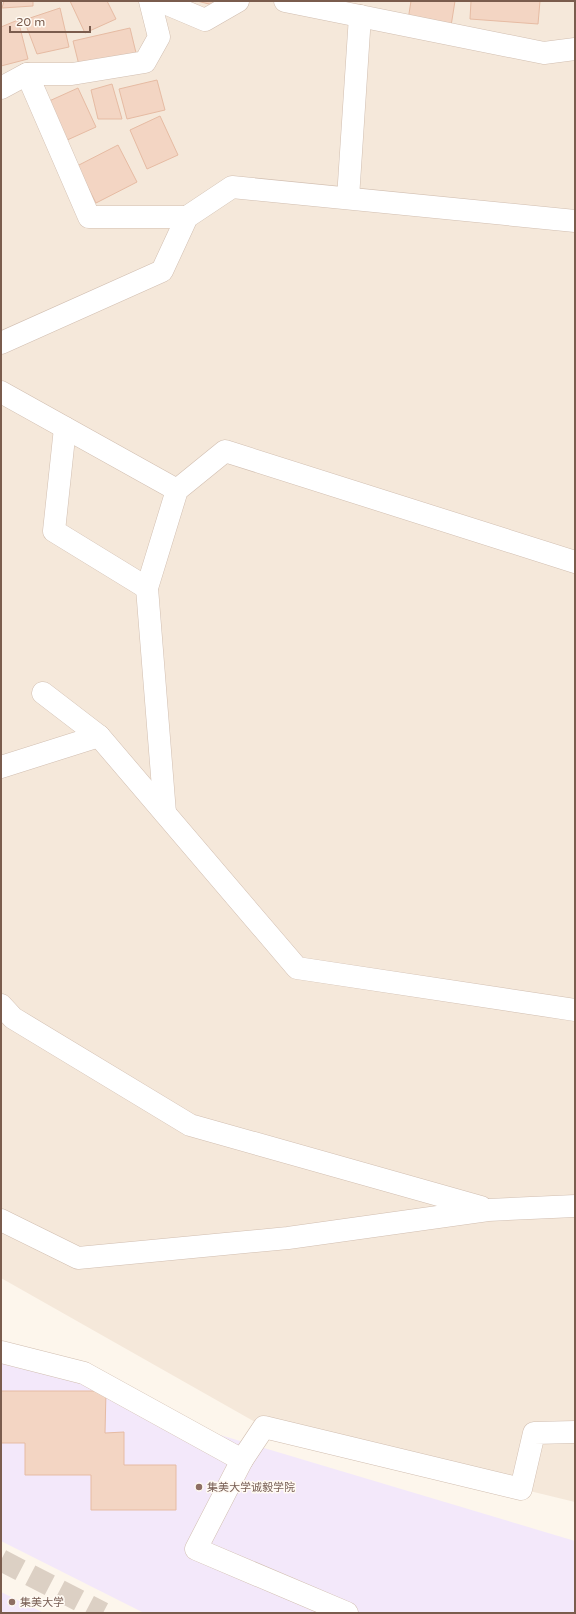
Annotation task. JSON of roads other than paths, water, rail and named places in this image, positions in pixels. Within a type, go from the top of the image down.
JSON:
[{"type":"street","points":[[1,88],[27,74],[72,74],[145,62],[159,37],[150,1]]},
{"type":"street","points":[[160,1],[205,20],[238,1]]},
{"type":"street","points":[[285,1],[544,53],[575,49]]},
{"type":"street","points":[[348,198],[360,16]]},
{"type":"street","points":[[27,74],[89,216],[187,216]]},
{"type":"street","points":[[1,344],[162,271],[187,216],[232,187],[575,221]]},
{"type":"street","points":[[1,392],[177,490]]},
{"type":"street","points":[[65,428],[54,531],[147,588]]},
{"type":"street","points":[[164,814],[147,588],[177,490],[225,450],[575,562]]},
{"type":"street","points":[[43,693],[99,736],[297,968],[575,1010]]},
{"type":"street","points":[[1,767],[99,736]]},
{"type":"street","points":[[1,1005],[13,1018],[190,1125],[488,1210]]},
{"type":"street","points":[[1,1220],[78,1258],[288,1238],[488,1210],[575,1206]]},
{"type":"street","points":[[1,1352],[84,1373],[242,1460]]},
{"type":"street","points":[[347,1613],[196,1549],[242,1460],[264,1427],[521,1489],[534,1433],[575,1432]]},
{"type":"tunnel","points":[[1,1560],[103,1613]]},
{"type":"place","name":"集美大学诚毅学院","points":[[199,1487]]},
{"type":"place","name":"集美大学","points":[[12,1602]]}]
